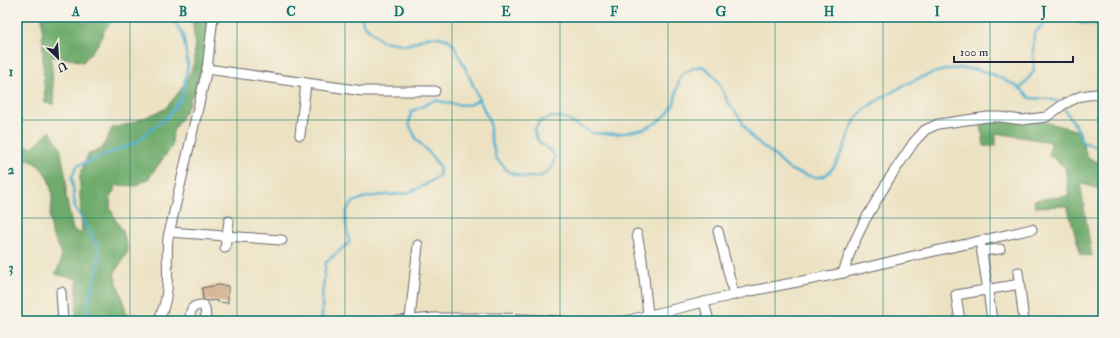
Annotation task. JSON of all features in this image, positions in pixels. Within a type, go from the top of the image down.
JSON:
[{"type":"street","points":[[158,321],[167,298],[168,280],[166,256],[169,232],[207,69],[213,17]]},
{"type":"street","points":[[207,69],[363,91],[435,91]]},
{"type":"street","points":[[300,135],[306,83]]},
{"type":"street","points":[[843,273],[852,247],[865,220],[889,179],[914,142],[925,130],[938,124],[988,117],[1022,120],[1046,117],[1064,104],[1081,96],[1103,93]]},
{"type":"street","points":[[225,248],[229,221]]},
{"type":"street","points":[[625,321],[734,295],[843,273],[1032,229]]},
{"type":"street","points":[[718,231],[734,295]]},
{"type":"street","points":[[169,232],[282,240]]},
{"type":"street","points":[[637,234],[642,259],[648,316]]},
{"type":"street","points":[[980,240],[992,321]]},
{"type":"street","points":[[410,319],[418,245]]},
{"type":"street","points":[[982,252],[1000,249]]},
{"type":"street","points":[[1018,272],[1024,321]]},
{"type":"street","points":[[960,321],[956,295],[1020,284]]},
{"type":"street","points":[[61,292],[63,321]]},
{"type":"street","points":[[704,302],[709,321]]},
{"type":"street","points":[[190,321],[191,309],[195,306],[201,305],[206,308],[206,321]]},
{"type":"street","points":[[398,321],[410,319],[563,321]]},
{"type":"green space","points":[[42,17],[79,17],[81,22],[90,22],[95,17],[115,17],[105,29],[99,43],[83,62],[60,57],[51,57],[54,104],[45,103]]},
{"type":"green space","points":[[192,17],[217,17],[214,40],[205,80],[191,97],[188,107],[173,131],[172,146],[148,179],[136,186],[117,185],[111,196],[110,207],[115,219],[123,231],[128,251],[114,274],[124,303],[127,321],[76,321],[77,279],[55,274],[59,267],[61,257],[60,249],[53,237],[52,232],[50,217],[52,193],[50,185],[44,171],[38,166],[25,159],[17,159],[17,146],[33,147],[50,131],[60,147],[66,179],[66,197],[73,230],[82,234],[80,175],[88,154],[102,149],[112,128],[129,124],[165,109],[179,92],[187,80],[194,63],[195,43]]},
{"type":"green space","points":[[980,118],[1034,119],[1079,131],[1087,157],[1103,165],[1103,188],[1096,188],[1080,183],[1092,256],[1081,255],[1067,206],[1035,207],[1034,200],[1069,196],[1065,167],[1049,155],[1051,142],[996,133],[996,146],[984,146]]},
{"type":"building","points":[[219,285],[228,286],[228,303],[217,302],[217,300],[207,301],[203,299],[202,288]]},
{"type":"waterway","points":[[87,321],[86,315],[89,299],[99,264],[98,247],[75,207],[72,176],[77,166],[135,143],[169,115],[181,99],[188,66],[183,34],[171,17]]},
{"type":"waterway","points":[[362,17],[363,24],[382,41],[407,45],[428,37],[439,37],[449,40],[455,47],[490,123],[490,134],[496,158],[509,172],[523,177],[539,177],[548,172],[553,165],[555,156],[549,149],[540,143],[534,131],[540,121],[554,117],[564,118],[592,133],[618,134],[644,129],[656,123],[667,114],[674,104],[680,76],[693,68],[702,66],[715,78],[728,102],[754,139],[791,170],[814,177],[822,177],[835,165],[852,126],[856,119],[868,107],[892,92],[919,78],[933,73],[960,68],[974,69],[1007,81],[1021,89],[1030,98],[1050,99],[1061,103]]},
{"type":"waterway","points":[[1021,88],[1034,71],[1034,34],[1045,22],[1064,18],[1082,23],[1103,25]]},
{"type":"waterway","points":[[322,321],[322,296],[326,262],[349,243],[346,213],[350,206],[363,198],[411,192],[424,186],[439,176],[440,167],[417,140],[409,124],[411,112],[435,100],[467,105],[474,103],[479,99]]},
{"type":"waterway","points":[[1063,107],[1079,131],[1082,142],[1103,148]]}]
